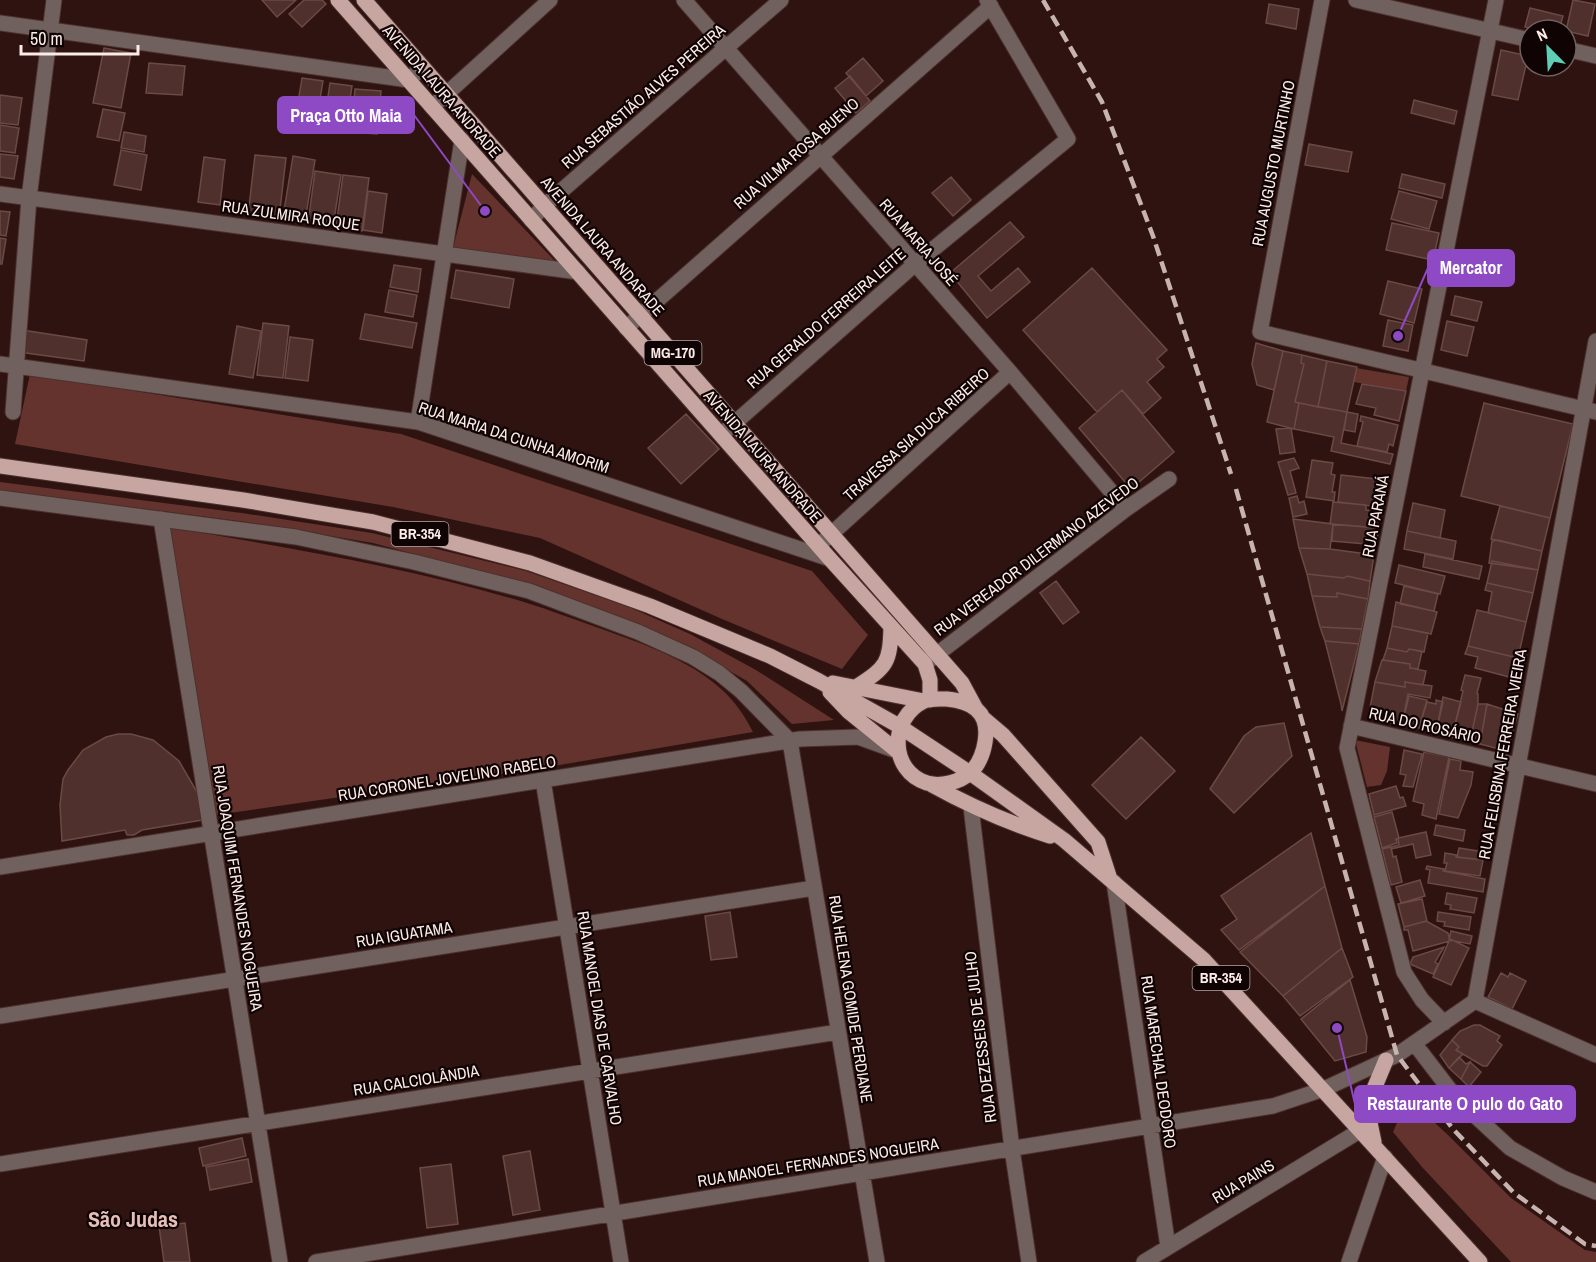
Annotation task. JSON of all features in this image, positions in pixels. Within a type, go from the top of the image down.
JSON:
[{"type":"main road","name":"AVENIDA LAURA ANDRADE","points":[[338,0],[818,546],[891,627],[931,659]]},
{"type":"main road","name":"AVENIDA LAURA ANDARADE","points":[[364,0],[831,534],[931,659],[962,683],[980,714]]},
{"type":"main road","name":"BR-354","points":[[0,466],[243,500],[373,522],[519,560],[650,606],[770,656],[819,681],[899,726],[1064,840],[1204,960],[1480,1262]]},
{"type":"main road","points":[[856,687],[877,674],[890,655],[891,627]]},
{"type":"main road","points":[[927,700],[931,659]]},
{"type":"main road","points":[[819,681],[927,700],[961,701],[980,714],[1003,735],[1098,842],[1111,879]]},
{"type":"main road","points":[[819,681],[849,712],[897,751],[904,765],[915,777],[971,807],[1013,824],[1064,840]]},
{"type":"main road","points":[[897,751],[899,726],[909,711],[927,700]]},
{"type":"main road","points":[[929,784],[951,784],[970,773],[981,758],[986,738],[980,714]]},
{"type":"main road","points":[[1380,1151],[1369,1118],[1371,1096],[1386,1060]]},
{"type":"street","points":[[13,412],[29,198],[54,0]]},
{"type":"street","points":[[432,107],[550,0]]},
{"type":"street","name":"RUA MARIA JOSÉ","points":[[684,0],[1126,508]]},
{"type":"street","name":"RUA SEBASTIÃO ALVES PEREIRA","points":[[531,219],[781,0]]},
{"type":"street","name":"RUA AUGUSTO MURTINHO","points":[[1322,0],[1260,332],[1422,370]]},
{"type":"street","points":[[1356,0],[1518,37]]},
{"type":"street","name":"RUA PARANÁ","points":[[1444,1023],[1422,1000],[1404,972],[1347,748],[1496,0]]},
{"type":"street","name":"RUA GERALDO FERREIRA LEITE","points":[[721,435],[915,264],[1068,139],[989,3]]},
{"type":"street","name":"RUA VILMA ROSA BUENO","points":[[626,328],[989,3]]},
{"type":"street","points":[[0,23],[409,80],[422,67]]},
{"type":"street","points":[[1578,52],[1596,56]]},
{"type":"street","points":[[418,422],[462,140]]},
{"type":"street","name":"RUA ZULMIRA ROQUE","points":[[0,194],[578,272]]},
{"type":"street","name":"RUA FELISBINA FERREIRA VIEIRA","points":[[1475,1001],[1518,766],[1590,410],[1596,341]]},
{"type":"street","name":"RUA MARIA DA CUNHA AMORIM","points":[[0,364],[418,422],[830,559]]},
{"type":"street","points":[[1422,370],[1590,410]]},
{"type":"street","name":"TRAVESSA SIA DUCA RIBEIRO","points":[[818,546],[1010,372]]},
{"type":"street","name":"RUA VEREADOR DILERMANO AZEVEDO","points":[[931,659],[1126,508],[1169,479]]},
{"type":"street","points":[[0,498],[296,537],[414,562],[529,591],[638,632],[693,657],[719,673],[741,691],[790,741]]},
{"type":"street","name":"RUA JOAQUIM FERNANDES NOGUEIRA","points":[[161,519],[280,1262]]},
{"type":"street","name":"RUA DO ROSÁRIO","points":[[1351,726],[1596,784]]},
{"type":"street","name":"RUA CORONEL JOVELINO RABELO","points":[[0,867],[790,741],[858,737],[897,751]]},
{"type":"street","name":"RUA HELENA GOMIDE PERDIANE","points":[[790,741],[877,1262]]},
{"type":"street","name":"RUA MANOEL DIAS DE CARVALHO","points":[[543,780],[621,1262]]},
{"type":"street","name":"RUA DEZESSEIS DE JULHO","points":[[971,807],[1012,1149],[1029,1262]]},
{"type":"street","name":"RUA MARECHAL DEODORO","points":[[1111,879],[1168,1247]]},
{"type":"street","name":"RUA IGUATAMA","points":[[0,1016],[814,888]]},
{"type":"street","points":[[1324,1089],[1386,1060],[1475,1001],[1596,1055]]},
{"type":"street","name":"RUA CALCIOLÂNDIA","points":[[0,1164],[838,1032]]},
{"type":"street","points":[[1414,1043],[1457,1099],[1510,1148],[1563,1178],[1596,1192]]},
{"type":"street","name":"RUA MANOEL FERNANDES NOGUEIRA","points":[[316,1262],[1273,1106],[1324,1089]]},
{"type":"street","name":"RUA PAINS","points":[[1144,1262],[1361,1130]]},
{"type":"street","points":[[1349,1262],[1380,1151]]},
{"type":"shaded area","points":[[472,174],[555,261],[453,248]]},
{"type":"shaded area","points":[[1356,368],[1409,377],[1406,391],[1354,382]]},
{"type":"shaded area","points":[[30,374],[401,434],[812,571],[868,635],[842,669],[722,619],[540,538],[393,507],[15,444]]},
{"type":"shaded area","points":[[0,482],[242,513],[372,533],[526,571],[629,607],[690,634],[756,670],[834,720],[792,724],[747,681],[684,645],[523,583],[373,543],[246,522],[0,490]]},
{"type":"shaded area","points":[[168,527],[394,569],[483,590],[553,612],[645,645],[693,668],[731,698],[753,732],[542,768],[216,815]]},
{"type":"shaded area","points":[[1355,740],[1390,747],[1387,771],[1381,785],[1367,787]]},
{"type":"shaded area","points":[[1408,1098],[1511,1198],[1585,1250],[1596,1252],[1596,1262],[1511,1262],[1422,1167],[1393,1132]]},
{"type":"building","points":[[262,0],[296,0],[277,17]]},
{"type":"building","points":[[304,0],[322,0],[326,4],[302,27],[289,14]]},
{"type":"building","points":[[1573,0],[1595,4],[1588,36],[1578,34],[1578,18],[1569,18]]},
{"type":"building","points":[[1269,4],[1299,9],[1296,29],[1266,23]]},
{"type":"building","points":[[1530,8],[1563,16],[1562,18],[1527,18]]},
{"type":"building","points":[[104,48],[131,53],[121,108],[93,103]]},
{"type":"building","points":[[1501,50],[1518,54],[1518,78],[1523,78],[1518,100],[1492,95]]},
{"type":"building","points":[[863,58],[883,81],[866,96],[846,73]]},
{"type":"building","points":[[149,63],[185,66],[182,95],[146,93]]},
{"type":"building","points":[[850,76],[870,101],[856,113],[835,88]]},
{"type":"building","points":[[302,78],[323,81],[316,124],[295,121]]},
{"type":"building","points":[[330,83],[352,86],[345,133],[323,130]]},
{"type":"building","points":[[355,89],[381,91],[377,134],[351,132]]},
{"type":"building","points":[[0,95],[22,98],[18,125],[0,123]]},
{"type":"building","points":[[1414,100],[1457,111],[1454,124],[1411,113]]},
{"type":"building","points":[[103,109],[125,113],[119,141],[97,137]]},
{"type":"building","points":[[0,125],[19,128],[15,153],[0,151]]},
{"type":"building","points":[[124,132],[146,136],[144,152],[121,148]]},
{"type":"building","points":[[1309,144],[1352,152],[1348,172],[1305,165]]},
{"type":"building","points":[[121,150],[147,155],[141,190],[114,185]]},
{"type":"building","points":[[0,154],[18,156],[14,179],[0,177]]},
{"type":"building","points":[[255,155],[286,158],[279,218],[248,215]]},
{"type":"building","points":[[293,156],[315,160],[305,221],[283,217]]},
{"type":"building","points":[[204,157],[225,160],[220,205],[198,202]]},
{"type":"building","points":[[315,171],[341,175],[333,226],[308,223]]},
{"type":"building","points":[[1402,174],[1445,184],[1442,198],[1399,188]]},
{"type":"building","points":[[343,175],[369,178],[362,231],[336,227]]},
{"type":"building","points":[[951,177],[971,200],[953,216],[932,193]]},
{"type":"building","points":[[368,191],[387,194],[382,233],[363,230]]},
{"type":"building","points":[[1399,191],[1437,201],[1429,229],[1391,219]]},
{"type":"building","points":[[0,211],[10,212],[6,236],[0,235]]},
{"type":"building","points":[[1010,222],[1024,237],[978,276],[991,291],[1018,268],[1030,282],[987,318],[950,273]]},
{"type":"building","points":[[1392,223],[1439,233],[1433,260],[1386,250]]},
{"type":"building","points":[[0,238],[6,239],[2,264],[0,264]]},
{"type":"building","points":[[394,265],[421,269],[418,292],[390,287]]},
{"type":"building","points":[[1092,268],[1167,350],[1157,359],[1164,367],[1147,382],[1161,398],[1143,414],[1122,390],[1097,412],[1023,330]]},
{"type":"building","points":[[456,270],[514,279],[509,308],[451,298]]},
{"type":"building","points":[[1388,281],[1422,289],[1414,323],[1380,314]]},
{"type":"building","points":[[389,290],[417,295],[413,317],[385,312]]},
{"type":"building","points":[[1455,296],[1482,302],[1477,321],[1451,315]]},
{"type":"building","points":[[365,314],[417,323],[412,348],[360,339]]},
{"type":"building","points":[[1388,320],[1413,325],[1408,351],[1383,346]]},
{"type":"building","points":[[1447,321],[1474,327],[1467,356],[1441,350]]},
{"type":"building","points":[[263,323],[289,326],[283,378],[257,375]]},
{"type":"building","points":[[237,326],[261,331],[253,378],[229,374]]},
{"type":"building","points":[[22,330],[87,340],[84,361],[19,352]]},
{"type":"building","points":[[290,337],[313,340],[308,381],[285,378]]},
{"type":"building","points":[[1256,343],[1283,351],[1274,390],[1257,385],[1252,364]]},
{"type":"building","points":[[1283,351],[1302,355],[1301,363],[1304,364],[1295,402],[1299,403],[1294,429],[1267,422]]},
{"type":"building","points":[[1302,355],[1327,361],[1318,407],[1295,402],[1304,364],[1301,363]]},
{"type":"building","points":[[1327,361],[1357,367],[1347,412],[1318,407]]},
{"type":"building","points":[[1362,384],[1406,391],[1399,421],[1374,415],[1376,408],[1356,404]]},
{"type":"building","points":[[1122,390],[1174,452],[1131,489],[1079,428]]},
{"type":"building","points":[[1299,403],[1347,412],[1341,443],[1393,454],[1390,464],[1331,451],[1334,437],[1294,429]]},
{"type":"building","points":[[1484,403],[1573,424],[1550,518],[1461,496]]},
{"type":"building","points":[[1347,412],[1358,414],[1355,432],[1344,430]]},
{"type":"building","points":[[686,414],[719,449],[681,484],[648,448]]},
{"type":"building","points":[[1361,416],[1398,425],[1393,446],[1389,444],[1387,452],[1357,446],[1363,422],[1360,421]]},
{"type":"building","points":[[1291,428],[1295,452],[1280,454],[1276,429]]},
{"type":"building","points":[[1294,458],[1299,468],[1290,471],[1296,493],[1288,495],[1278,462]]},
{"type":"building","points":[[1312,460],[1333,463],[1331,474],[1335,475],[1332,492],[1335,492],[1334,501],[1306,497]]},
{"type":"building","points":[[1341,475],[1386,480],[1382,507],[1338,502]]},
{"type":"building","points":[[1297,496],[1299,503],[1304,501],[1307,514],[1293,517],[1289,498]]},
{"type":"building","points":[[1333,502],[1366,505],[1366,510],[1378,511],[1377,528],[1330,524]]},
{"type":"building","points":[[1413,503],[1445,510],[1440,538],[1407,531]]},
{"type":"building","points":[[1500,506],[1550,518],[1542,551],[1491,539]]},
{"type":"building","points":[[1293,519],[1333,524],[1330,549],[1299,548]]},
{"type":"building","points":[[1333,524],[1378,528],[1377,545],[1332,541]]},
{"type":"building","points":[[1407,531],[1456,541],[1453,559],[1404,549]]},
{"type":"building","points":[[1498,540],[1542,551],[1538,570],[1489,563],[1492,541]]},
{"type":"building","points":[[1299,548],[1330,549],[1374,555],[1370,581],[1347,576],[1344,578],[1307,574]]},
{"type":"building","points":[[1425,554],[1482,566],[1479,579],[1423,567]]},
{"type":"building","points":[[1492,561],[1538,570],[1533,593],[1487,583]]},
{"type":"building","points":[[1399,565],[1445,576],[1440,594],[1395,583]]},
{"type":"building","points":[[1307,574],[1344,578],[1347,576],[1370,581],[1368,599],[1337,593],[1337,597],[1312,596]]},
{"type":"building","points":[[1056,581],[1079,612],[1063,624],[1040,593]]},
{"type":"building","points":[[1487,583],[1533,593],[1526,622],[1488,613],[1492,592],[1485,590]]},
{"type":"building","points":[[1404,586],[1438,594],[1434,611],[1400,604]]},
{"type":"building","points":[[1337,593],[1368,599],[1362,629],[1320,627],[1312,596],[1337,597]]},
{"type":"building","points":[[1396,602],[1437,612],[1431,634],[1392,626]]},
{"type":"building","points":[[1477,610],[1526,622],[1518,658],[1468,646]]},
{"type":"building","points":[[1392,626],[1428,633],[1424,652],[1409,649],[1407,652],[1387,648]]},
{"type":"building","points":[[1320,627],[1362,629],[1359,644],[1325,641]]},
{"type":"building","points":[[1325,641],[1359,644],[1342,711],[1341,704]]},
{"type":"building","points":[[1468,646],[1518,658],[1513,678],[1475,668],[1478,657],[1465,654]]},
{"type":"building","points":[[1387,648],[1407,652],[1409,649],[1422,651],[1418,669],[1410,668],[1410,664],[1383,660]]},
{"type":"building","points":[[1382,660],[1410,664],[1410,668],[1426,671],[1423,685],[1405,682],[1405,687],[1375,682]]},
{"type":"building","points":[[1465,675],[1481,678],[1470,741],[1452,737]]},
{"type":"building","points":[[1375,682],[1405,687],[1405,682],[1432,686],[1430,698],[1408,694],[1402,725],[1368,718]]},
{"type":"building","points":[[1409,696],[1427,700],[1419,728],[1402,725]]},
{"type":"building","points":[[1443,697],[1461,702],[1452,737],[1436,733]]},
{"type":"building","points":[[1436,700],[1443,702],[1436,733],[1419,728],[1427,702],[1436,704]]},
{"type":"building","points":[[1478,704],[1487,704],[1480,744],[1470,741]]},
{"type":"building","points":[[1487,704],[1518,714],[1507,751],[1480,744]]},
{"type":"building","points":[[1284,723],[1292,756],[1234,813],[1210,789],[1244,736],[1256,727]]},
{"type":"building","points":[[131,734],[153,740],[179,761],[201,799],[202,820],[142,830],[134,835],[127,835],[125,830],[62,841],[60,805],[63,779],[83,750],[106,737]]},
{"type":"building","points":[[1141,737],[1175,771],[1126,819],[1092,785]]},
{"type":"building","points":[[1404,750],[1422,754],[1413,787],[1403,786],[1406,775],[1400,774]]},
{"type":"building","points":[[1424,752],[1449,757],[1436,819],[1422,815],[1424,804],[1413,801]]},
{"type":"building","points":[[1450,759],[1461,761],[1460,770],[1473,772],[1471,785],[1458,818],[1439,814]]},
{"type":"building","points":[[1396,786],[1406,806],[1374,815],[1369,794]]},
{"type":"building","points":[[1392,812],[1399,838],[1396,839],[1397,843],[1382,848],[1374,817]]},
{"type":"building","points":[[1436,825],[1465,830],[1463,841],[1434,835]]},
{"type":"building","points":[[1426,832],[1431,855],[1416,858],[1413,844],[1391,849],[1399,845],[1398,838]]},
{"type":"building","points":[[1311,833],[1325,886],[1239,950],[1221,930],[1237,919],[1221,896]]},
{"type":"building","points":[[1391,847],[1393,857],[1396,856],[1402,882],[1391,885],[1382,849]]},
{"type":"building","points":[[1459,848],[1484,852],[1483,860],[1457,857]]},
{"type":"building","points":[[1445,853],[1456,855],[1456,857],[1483,860],[1480,876],[1445,871],[1447,863],[1444,863]]},
{"type":"building","points":[[1427,866],[1485,879],[1483,892],[1428,883],[1430,870],[1426,869]]},
{"type":"building","points":[[1420,880],[1425,896],[1401,903],[1396,887]]},
{"type":"building","points":[[1325,886],[1342,948],[1283,996],[1240,952]]},
{"type":"building","points":[[1447,893],[1477,898],[1474,913],[1450,909],[1451,905],[1445,904]]},
{"type":"building","points":[[1422,899],[1427,921],[1404,927],[1398,904]]},
{"type":"building","points":[[730,912],[737,957],[711,960],[705,916]]},
{"type":"building","points":[[1438,912],[1471,917],[1469,930],[1444,926],[1445,922],[1437,921]]},
{"type":"building","points":[[1426,921],[1448,933],[1450,941],[1413,951],[1408,930],[1404,930],[1404,927]]},
{"type":"building","points":[[1451,931],[1472,936],[1470,944],[1449,940]]},
{"type":"building","points":[[1450,939],[1469,948],[1451,985],[1433,977]]},
{"type":"building","points":[[1444,947],[1435,962],[1438,964],[1433,974],[1410,964],[1413,957]]},
{"type":"building","points":[[1342,948],[1353,977],[1300,1016],[1283,996]]},
{"type":"building","points":[[1501,973],[1508,977],[1510,973],[1526,981],[1512,1009],[1488,997]]},
{"type":"building","points":[[1350,980],[1367,1037],[1366,1052],[1335,1061],[1301,1019]]},
{"type":"building","points":[[1480,1025],[1500,1036],[1497,1041],[1502,1045],[1487,1066],[1483,1066],[1456,1050],[1459,1047],[1452,1040],[1460,1031]]},
{"type":"building","points":[[1452,1040],[1459,1047],[1456,1050],[1463,1054],[1449,1068],[1440,1055]]},
{"type":"building","points":[[1459,1057],[1466,1064],[1470,1062],[1461,1079],[1449,1068]]},
{"type":"building","points":[[1470,1062],[1481,1072],[1469,1087],[1461,1079]]},
{"type":"building","points":[[242,1138],[246,1156],[203,1166],[199,1148]]},
{"type":"building","points":[[530,1151],[540,1210],[513,1215],[503,1156]]},
{"type":"building","points":[[248,1159],[252,1182],[210,1190],[206,1167]]},
{"type":"building","points":[[451,1164],[458,1224],[427,1228],[420,1168]]},
{"type":"building","points":[[185,1223],[190,1262],[164,1262],[159,1226]]},
{"type":"railway","points":[[1043,0],[1102,102],[1153,236],[1231,474]]},
{"type":"railway","points":[[1236,489],[1397,1055],[1453,1129],[1514,1193],[1585,1244],[1596,1246]]},
{"type":"place","name":"Praça Otto Maia","points":[[485,211]]},
{"type":"place","name":"Mercator","points":[[1398,336]]},
{"type":"place","name":"Restaurante O pulo do Gato","points":[[1337,1028]]},
{"type":"district","name":"São Judas","points":[[133,1219]]}]
